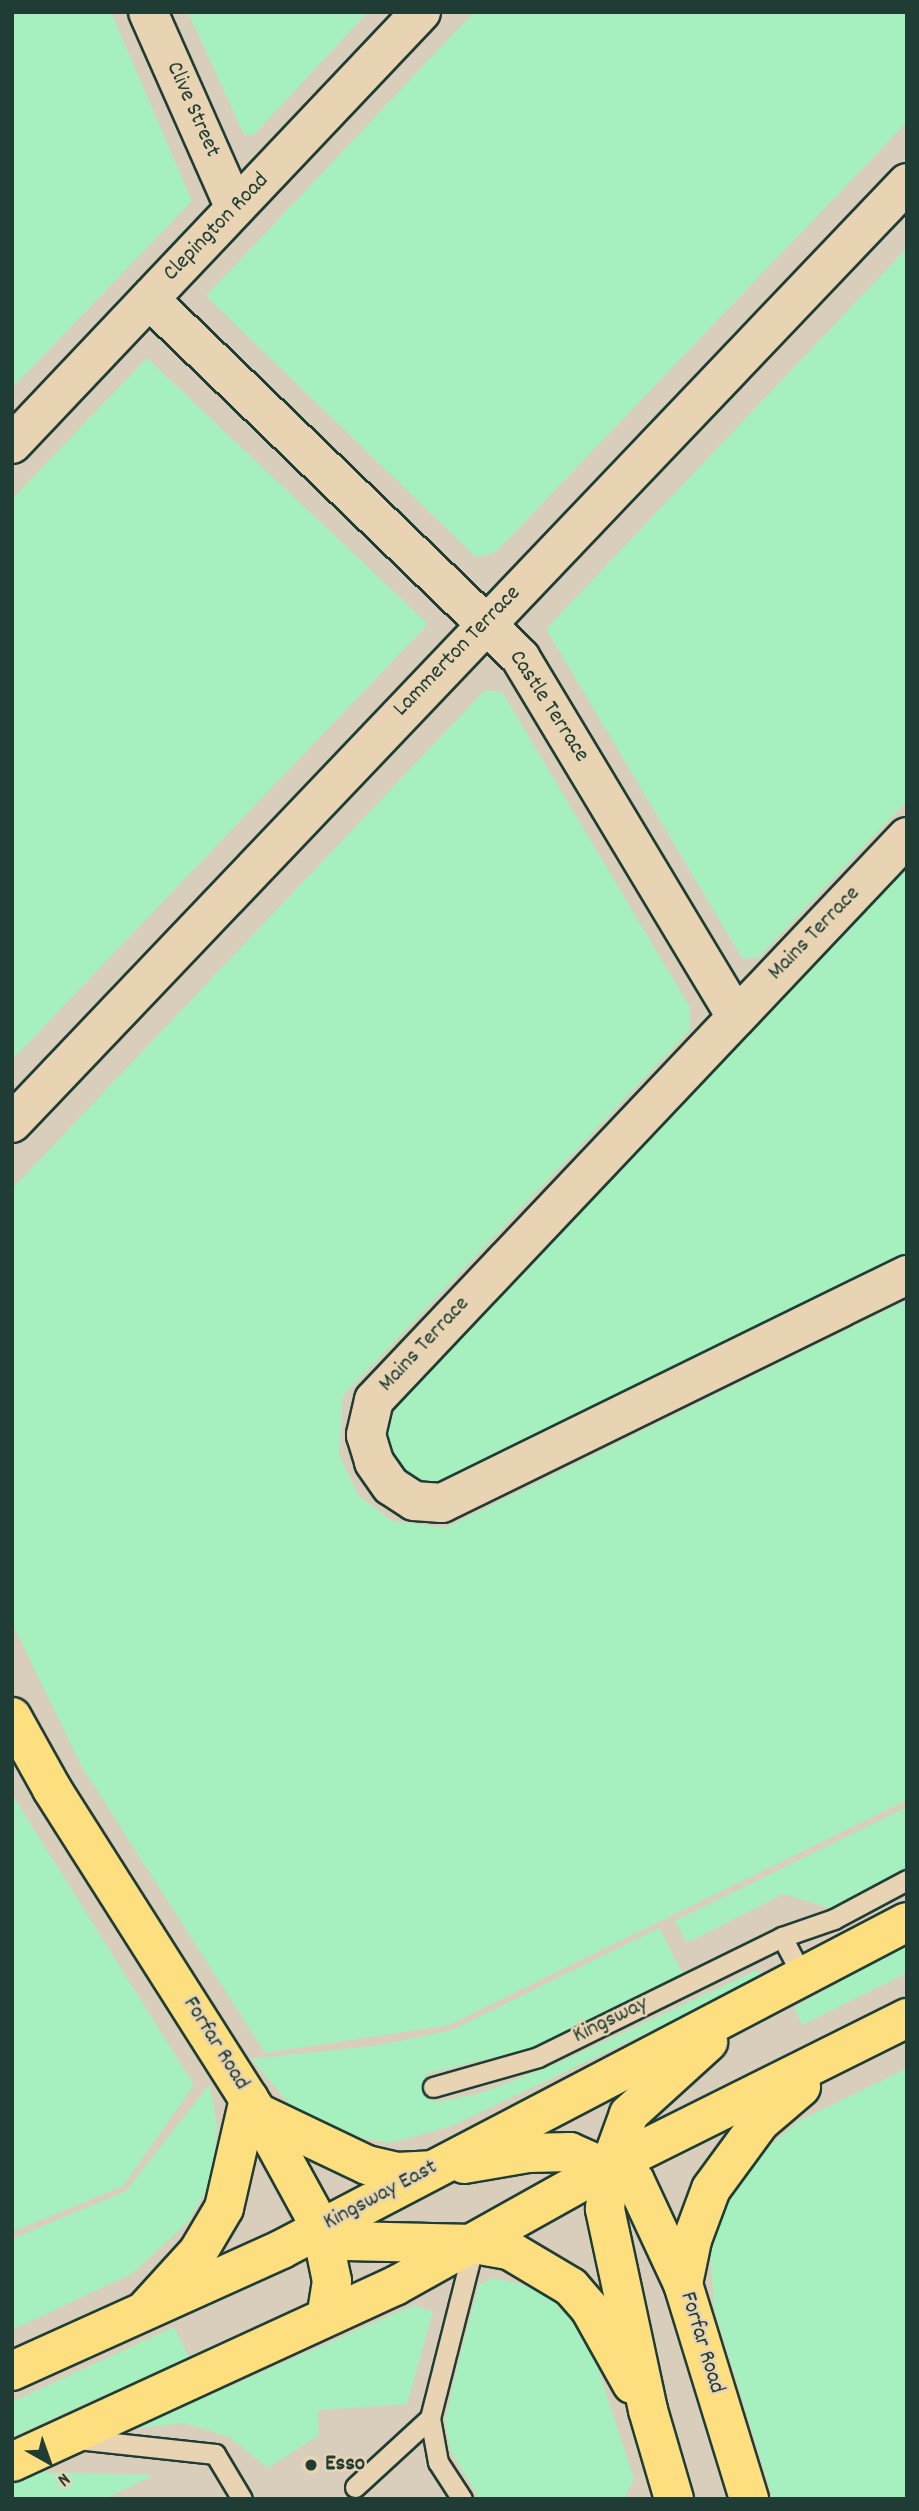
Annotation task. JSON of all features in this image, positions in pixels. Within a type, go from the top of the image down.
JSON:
[{"type":"main road","name":"Forfar Road","points":[[12,1717],[23,1761],[52,1790],[253,2106],[321,2228],[332,2281],[326,2317]]},
{"type":"main road","points":[[674,2499],[648,2410],[605,2208],[610,2166],[629,2114],[743,2010],[907,1922]]},
{"type":"main road","name":"Kingsway East","points":[[12,2371],[321,2228],[743,2010]]},
{"type":"main road","points":[[12,2462],[395,2286],[610,2166],[907,2018]]},
{"type":"main road","points":[[683,2284],[692,2240],[711,2189],[760,2122],[845,2049]]},
{"type":"main road","points":[[146,2309],[198,2252],[224,2208],[253,2106],[367,2165],[397,2172],[431,2170]]},
{"type":"main road","name":"Forfar Road","points":[[431,2170],[570,2152],[610,2166],[635,2181],[683,2284],[749,2499]]},
{"type":"main road","points":[[321,2228],[346,2241],[474,2244],[509,2250],[571,2287],[590,2309],[648,2410]]},
{"type":"street","name":"Clive Street","points":[[148,12],[235,208]]},
{"type":"street","name":"Clepington Road","points":[[12,444],[421,12]]},
{"type":"street","name":"Lammerton Terrace","points":[[12,1123],[907,183]]},
{"type":"street","name":"Castle Terrace","points":[[149,299],[520,657],[736,1017]]},
{"type":"street","name":"Mains Terrace","points":[[907,837],[374,1400],[366,1436],[374,1462],[391,1486],[414,1502],[442,1503],[907,1275]]},
{"type":"lane","name":"Kingsway","points":[[433,2087],[538,2057],[782,1937],[834,1919],[907,1880]]},
{"type":"lane","points":[[782,1937],[804,1979]]},
{"type":"lane","points":[[462,2499],[438,2462],[430,2418],[474,2244]]},
{"type":"lane","points":[[355,2487],[430,2418]]},
{"type":"lane","points":[[63,2437],[215,2454],[242,2499]]},
{"type":"green space","points":[[12,12],[111,12],[192,201],[12,388]]},
{"type":"green space","points":[[188,12],[368,12],[254,135],[244,135]]},
{"type":"green space","points":[[474,12],[907,12],[907,122],[495,553],[476,557],[206,296]]},
{"type":"green space","points":[[907,248],[907,801],[758,958],[742,958],[546,629]]},
{"type":"green space","points":[[147,358],[428,624],[12,1060],[12,499]]},
{"type":"green space","points":[[485,690],[502,692],[690,1007],[690,1030],[343,1396],[339,1454],[358,1495],[392,1521],[445,1528],[907,1300],[907,1800],[449,2025],[265,2053],[82,1767],[12,1623],[12,1189]]},
{"type":"green space","points":[[907,854],[907,1261],[449,1487],[423,1488],[399,1468],[384,1439],[382,1408]]},
{"type":"green space","points":[[12,1794],[194,2085],[123,2186],[12,2232]]},
{"type":"green space","points":[[907,1807],[907,1872],[833,1909],[783,1894],[687,1943],[675,1921]]},
{"type":"green space","points":[[659,1928],[683,1974],[533,2048],[425,2074],[434,2102],[478,2094],[556,2064],[757,1970],[764,1977],[452,2126],[391,2143],[339,2134],[289,2103],[251,2059],[381,2045],[452,2030]]},
{"type":"green space","points":[[907,1945],[907,1973],[802,2025],[794,2007]]},
{"type":"green space","points":[[907,2068],[907,2499],[773,2499],[714,2308],[710,2252],[724,2196],[753,2160],[799,2121]]},
{"type":"green space","points":[[210,2084],[217,2127],[212,2181],[187,2223],[133,2273],[12,2330],[12,2239],[126,2191]]},
{"type":"green space","points":[[493,2278],[538,2288],[570,2311],[590,2343],[634,2479],[624,2499],[480,2499],[450,2450],[445,2421],[459,2359],[479,2285]]},
{"type":"green space","points":[[414,2305],[433,2312],[407,2404],[318,2410],[319,2435],[268,2468],[229,2437],[184,2423],[133,2429]]},
{"type":"green space","points":[[174,2327],[189,2357],[12,2437],[12,2402]]},
{"type":"green space","points":[[38,2472],[154,2475],[105,2499],[12,2499],[12,2483]]},
{"type":"place","name":"Esso","points":[[311,2465]]}]
